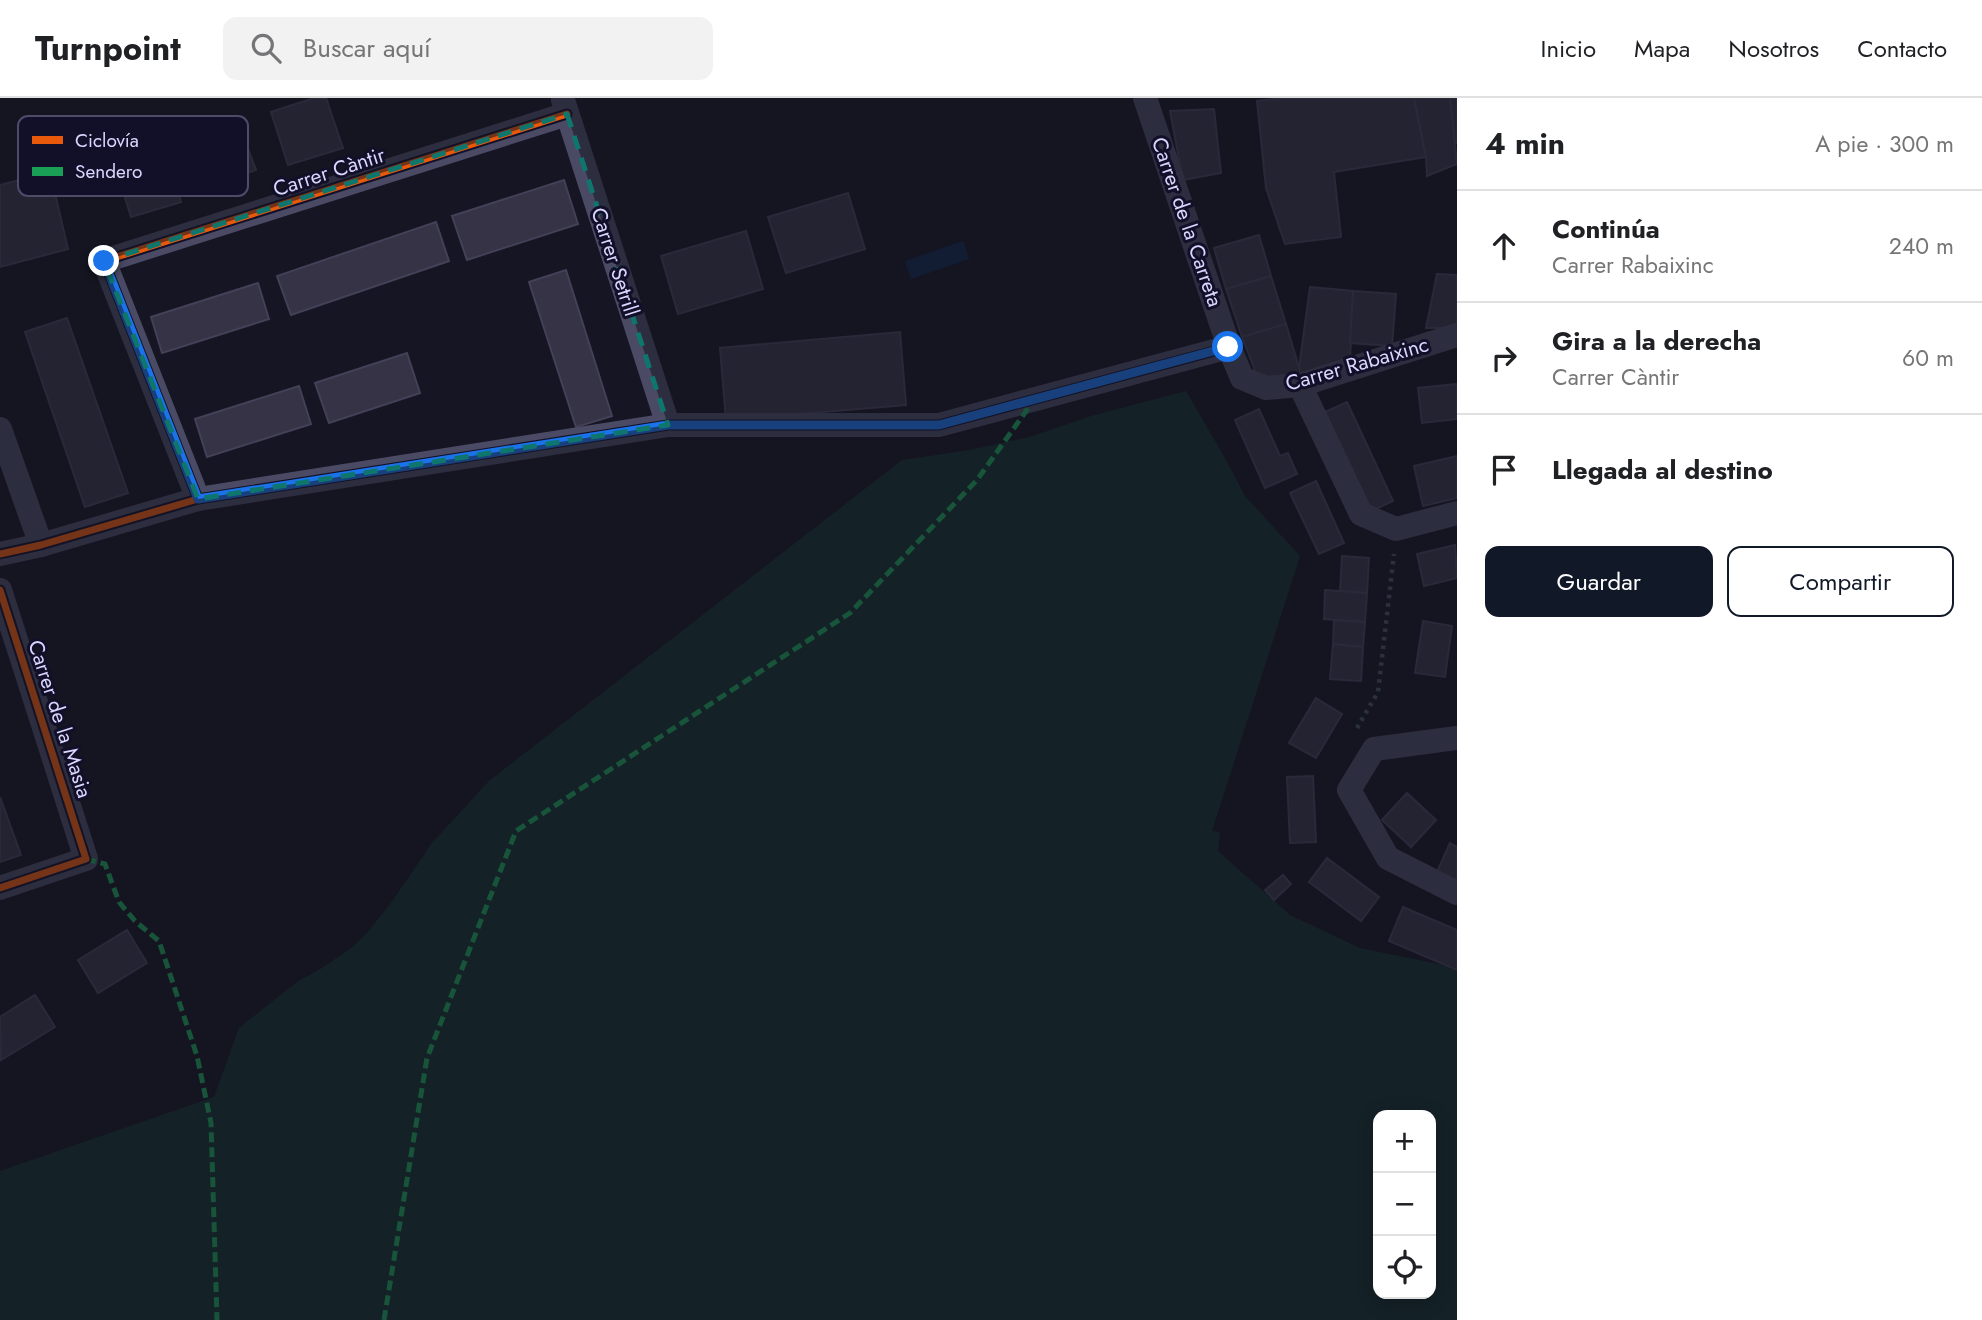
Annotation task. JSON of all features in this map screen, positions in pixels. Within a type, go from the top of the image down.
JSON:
[{"type":"street","name":"Carrer de la Carreta","points":[[1145,98],[1228,347]]},
{"type":"street","name":"Carrer Setrill","points":[[565,106],[668,425]]},
{"type":"street","name":"Carrer Càntir","points":[[198,499],[104,261],[565,106]]},
{"type":"street","name":"Carrer Rabaixinc","points":[[1228,347],[1242,378],[1266,388],[1300,385],[1457,335]]},
{"type":"street","points":[[0,554],[41,545],[198,499],[668,425],[939,425],[1228,347]]},
{"type":"street","points":[[1300,385],[1361,514],[1396,529],[1457,513]]},
{"type":"street","points":[[0,429],[41,545]]},
{"type":"street","name":"Carrer de la Masia","points":[[0,590],[86,859],[0,888]]},
{"type":"street","points":[[1457,738],[1374,749],[1349,790],[1388,858],[1457,892]]},
{"type":"path","points":[[1368,759],[1356,732],[1378,692],[1396,529]]},
{"type":"highlighted area","points":[[567,114],[668,425],[198,499],[104,261]]},
{"type":"green space","points":[[1186,391],[1245,496],[1300,556],[1212,831],[1220,832],[1218,851],[1290,915],[1360,948],[1457,968],[1457,1320],[0,1320],[0,1171],[214,1097],[239,1028],[297,982],[351,948],[367,933],[432,843],[489,781],[902,460],[970,450],[1030,437],[1091,416]]},
{"type":"water","points":[[963,241],[969,259],[911,279],[905,261]]},
{"type":"building","points":[[314,98],[326,98],[343,148],[288,165],[271,112]]},
{"type":"building","points":[[1282,98],[1414,98],[1426,157],[1334,172],[1341,237],[1285,244],[1266,188],[1257,101]]},
{"type":"building","points":[[1414,98],[1450,98],[1457,164],[1427,176],[1426,157]]},
{"type":"building","points":[[1450,98],[1457,98],[1457,143],[1455,143]]},
{"type":"building","points":[[1214,109],[1221,173],[1183,180],[1170,111]]},
{"type":"building","points":[[248,149],[256,170],[248,173]]},
{"type":"building","points":[[18,180],[18,196],[56,196],[68,249],[0,267],[0,185]]},
{"type":"building","points":[[564,180],[578,224],[467,260],[452,216]]},
{"type":"building","points":[[848,193],[865,249],[786,273],[768,217]]},
{"type":"building","points":[[125,196],[179,196],[181,202],[131,217]]},
{"type":"building","points":[[436,222],[449,261],[291,315],[277,276]]},
{"type":"building","points":[[746,231],[763,289],[678,314],[661,256]]},
{"type":"building","points":[[1259,235],[1271,276],[1226,289],[1214,248]]},
{"type":"building","points":[[566,270],[612,416],[576,427],[529,282]]},
{"type":"building","points":[[1437,274],[1457,275],[1457,328],[1426,328]]},
{"type":"building","points":[[1271,276],[1286,324],[1242,337],[1226,289]]},
{"type":"building","points":[[258,283],[269,319],[162,353],[151,317]]},
{"type":"building","points":[[1310,287],[1353,291],[1350,361],[1301,374],[1299,368]]},
{"type":"building","points":[[1353,291],[1396,294],[1392,346],[1350,343]]},
{"type":"building","points":[[67,318],[128,493],[85,507],[25,332]]},
{"type":"building","points":[[1286,324],[1301,374],[1258,378],[1242,337]]},
{"type":"building","points":[[900,332],[906,405],[726,420],[720,348]]},
{"type":"building","points":[[407,353],[420,393],[329,423],[315,383]]},
{"type":"building","points":[[1457,384],[1457,419],[1422,423],[1418,388]]},
{"type":"building","points":[[299,386],[311,424],[207,457],[195,419]]},
{"type":"building","points":[[1347,402],[1393,501],[1371,511],[1325,412]]},
{"type":"building","points":[[1259,409],[1280,456],[1288,453],[1297,474],[1265,488],[1235,420]]},
{"type":"building","points":[[1457,456],[1457,498],[1423,506],[1414,466]]},
{"type":"building","points":[[1316,481],[1344,543],[1319,554],[1290,493]]},
{"type":"building","points":[[1455,545],[1457,578],[1424,586],[1417,554]]},
{"type":"building","points":[[1342,556],[1369,558],[1367,593],[1340,591]]},
{"type":"building","points":[[1325,590],[1367,593],[1365,622],[1324,619]]},
{"type":"building","points":[[1334,620],[1365,622],[1363,647],[1333,644]]},
{"type":"building","points":[[1423,621],[1452,626],[1445,677],[1415,673]]},
{"type":"building","points":[[1333,644],[1363,647],[1361,681],[1330,679]]},
{"type":"building","points":[[1316,698],[1342,714],[1316,758],[1289,743]]},
{"type":"building","points":[[1313,776],[1316,842],[1290,843],[1287,777]]},
{"type":"building","points":[[1407,793],[1436,820],[1411,847],[1382,820]]},
{"type":"building","points":[[0,797],[21,855],[0,862]]},
{"type":"building","points":[[1450,843],[1457,847],[1457,880],[1437,872]]},
{"type":"building","points":[[1327,858],[1379,897],[1361,921],[1309,882]]},
{"type":"building","points":[[1283,875],[1291,884],[1274,900],[1265,890]]},
{"type":"building","points":[[1403,907],[1457,930],[1457,970],[1389,941]]},
{"type":"building","points":[[127,930],[147,963],[98,993],[78,960]]},
{"type":"building","points":[[35,995],[55,1027],[1,1060],[0,1017]]},
{"type":"marked path","points":[[384,1320],[427,1058],[516,831],[850,613],[977,480],[1034,400]]},
{"type":"marked path","points":[[86,859],[105,864],[119,902],[135,921],[159,941],[197,1056],[211,1123],[217,1320]]},
{"type":"cycle path","points":[[198,499],[104,261],[567,114]]},
{"type":"cycle path","points":[[0,554],[41,545],[198,499],[668,425],[939,425],[1229,347]]},
{"type":"cycle path","points":[[0,590],[86,859],[0,888]]},
{"type":"route","points":[[104,261],[198,499],[668,425],[939,425],[1228,347]]}]
